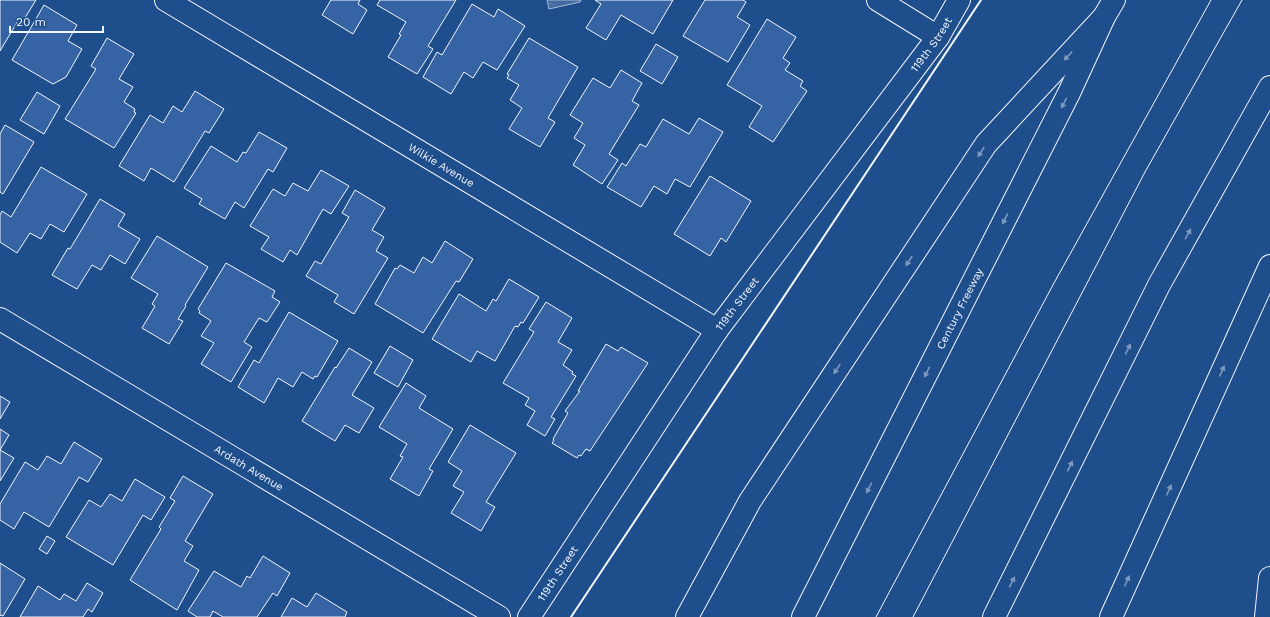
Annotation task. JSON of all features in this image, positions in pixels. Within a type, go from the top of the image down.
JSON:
[{"type":"main road","name":"Wilkie Avenue","points":[[166,0],[717,330]]},
{"type":"main road","points":[[878,0],[938,37]]},
{"type":"main road","name":"119th Street","points":[[529,617],[717,330],[938,37],[959,0]]},
{"type":"main road","points":[[687,617],[750,501],[986,144],[1109,8]]},
{"type":"main road","name":"Century Freeway","points":[[803,617],[1069,93],[1109,8]]},
{"type":"main road","points":[[994,617],[1159,285],[1270,87]]},
{"type":"main road","points":[[1111,617],[1270,266]]},
{"type":"main road","name":"Ardath Avenue","points":[[0,319],[499,617]]},
{"type":"main road","points":[[1266,617],[1270,578]]},
{"type":"water","points":[[547,0],[581,0],[580,2],[549,9]]},
{"type":"building","points":[[0,0],[36,0],[23,21],[19,19],[0,51]]},
{"type":"building","points":[[331,0],[360,0],[358,4],[367,10],[353,34],[322,15]]},
{"type":"building","points":[[380,0],[456,0],[428,46],[433,49],[417,74],[388,57],[401,35],[399,34],[406,22],[377,5]]},
{"type":"building","points":[[595,0],[673,0],[653,34],[621,15],[606,40],[586,28],[601,4]]},
{"type":"building","points":[[705,0],[743,0],[746,2],[737,17],[750,25],[728,62],[683,36]]},
{"type":"building","points":[[472,4],[494,17],[498,9],[525,26],[497,70],[483,62],[473,78],[464,72],[451,94],[423,77],[437,52],[442,55]]},
{"type":"building","points":[[44,5],[77,25],[68,41],[82,49],[66,77],[53,84],[12,60]]},
{"type":"building","points":[[767,19],[796,37],[783,58],[790,63],[785,70],[803,81],[800,86],[807,91],[773,142],[749,127],[762,106],[727,85]]},
{"type":"building","points":[[107,38],[134,54],[119,79],[133,87],[124,102],[135,109],[134,112],[136,113],[114,148],[65,119],[96,69],[91,66]]},
{"type":"building","points":[[529,38],[578,67],[548,118],[555,122],[540,147],[509,129],[522,108],[510,100],[519,85],[507,78],[509,75],[507,74]]},
{"type":"building","points":[[656,44],[678,57],[662,84],[640,71]]},
{"type":"building","points":[[621,70],[642,83],[632,101],[639,105],[609,154],[618,160],[602,184],[573,165],[585,145],[574,138],[583,123],[570,115],[593,78],[610,88]]},
{"type":"building","points":[[195,91],[224,109],[209,133],[205,131],[174,182],[151,168],[144,181],[119,166],[150,115],[163,123],[173,106],[182,112]]},
{"type":"building","points":[[37,92],[60,106],[44,134],[20,120]]},
{"type":"building","points":[[699,118],[723,132],[690,187],[675,179],[667,194],[654,186],[641,207],[607,187],[622,163],[626,166],[640,144],[646,147],[663,119],[689,134]]},
{"type":"building","points":[[5,125],[34,142],[3,194],[0,192],[0,134]]},
{"type":"building","points":[[259,132],[287,148],[273,172],[268,169],[244,208],[235,202],[225,219],[199,204],[202,199],[184,188],[211,146],[237,162],[243,152],[246,153]]},
{"type":"building","points":[[41,167],[87,194],[64,232],[50,224],[41,239],[30,233],[17,253],[0,242],[0,215],[2,211],[11,217]]},
{"type":"building","points":[[321,170],[349,186],[331,214],[323,209],[297,255],[290,250],[283,262],[261,249],[269,237],[250,226],[273,189],[285,196],[293,183],[308,191]]},
{"type":"building","points":[[710,176],[751,201],[726,242],[721,238],[710,256],[674,234]]},
{"type":"building","points":[[355,190],[385,208],[372,230],[384,237],[376,251],[388,258],[354,314],[334,302],[338,295],[306,276],[315,261],[321,264],[349,217],[342,213]]},
{"type":"building","points":[[100,199],[125,214],[118,226],[140,239],[125,264],[110,255],[101,270],[92,265],[77,289],[52,275],[68,248],[70,249]]},
{"type":"building","points":[[157,236],[208,267],[185,305],[186,306],[178,319],[183,321],[169,344],[142,328],[155,306],[152,304],[158,294],[131,278]]},
{"type":"building","points":[[445,241],[473,259],[459,282],[456,281],[423,333],[375,304],[395,268],[397,269],[400,265],[414,273],[423,257],[432,263]]},
{"type":"building","points":[[226,263],[275,291],[272,297],[280,302],[267,322],[259,318],[244,342],[252,347],[231,382],[201,364],[214,343],[201,336],[211,321],[199,313],[200,311],[198,309]]},
{"type":"building","points":[[509,279],[539,297],[523,323],[521,322],[518,327],[515,326],[495,361],[477,351],[471,362],[432,339],[459,294],[486,311],[493,299],[496,301]]},
{"type":"building","points":[[546,302],[572,318],[558,342],[572,350],[563,365],[576,376],[551,417],[555,419],[545,436],[527,425],[535,411],[525,405],[529,398],[503,383],[534,332],[529,329]]},
{"type":"building","points":[[289,312],[338,341],[317,377],[315,376],[313,379],[302,372],[293,387],[278,378],[264,403],[238,387],[254,360],[259,363]]},
{"type":"building","points":[[606,344],[618,351],[621,347],[648,363],[590,451],[586,449],[581,456],[579,455],[577,458],[552,443],[554,440],[553,439],[568,413],[565,411],[580,391],[578,391]]},
{"type":"building","points":[[390,346],[413,360],[398,387],[374,373]]},
{"type":"building","points":[[349,348],[372,362],[352,395],[374,408],[359,433],[345,425],[335,441],[302,421],[335,367],[336,368]]},
{"type":"building","points":[[406,383],[426,396],[419,408],[453,429],[429,469],[433,471],[419,496],[390,479],[403,457],[400,456],[407,444],[379,427]]},
{"type":"building","points":[[0,396],[10,402],[0,419]]},
{"type":"building","points":[[470,425],[516,453],[486,502],[495,507],[481,531],[451,513],[464,492],[453,486],[462,471],[448,462]]},
{"type":"building","points":[[0,429],[9,435],[0,450]]},
{"type":"building","points":[[74,442],[102,459],[88,482],[79,477],[49,527],[24,512],[14,529],[0,520],[0,504],[25,462],[38,470],[47,456],[61,464]]},
{"type":"building","points":[[0,450],[14,458],[0,481]]},
{"type":"building","points":[[183,476],[213,494],[185,541],[193,546],[184,561],[199,570],[177,610],[130,580],[161,529],[159,527],[175,501],[170,498]]},
{"type":"building","points":[[135,479],[165,497],[151,520],[143,515],[113,565],[66,537],[89,500],[101,507],[110,494],[122,501]]},
{"type":"building","points":[[47,536],[55,541],[47,554],[39,549]]},
{"type":"building","points":[[263,556],[290,573],[277,596],[273,593],[257,617],[223,617],[213,611],[210,617],[197,617],[188,611],[214,571],[241,587],[247,576],[250,578]]},
{"type":"building","points":[[0,563],[25,579],[3,616],[0,615]]},
{"type":"building","points":[[87,583],[103,593],[92,612],[88,609],[83,617],[20,617],[38,586],[60,600],[64,594],[76,601]]},
{"type":"building","points":[[316,593],[347,612],[345,617],[281,617],[292,598],[307,607]]},
{"type":"tram line","points":[[876,617],[1054,283],[1211,0]]},
{"type":"tram line","points":[[913,617],[1145,172],[1242,0]]},
{"type":"wall","points":[[571,617],[981,0]]}]
